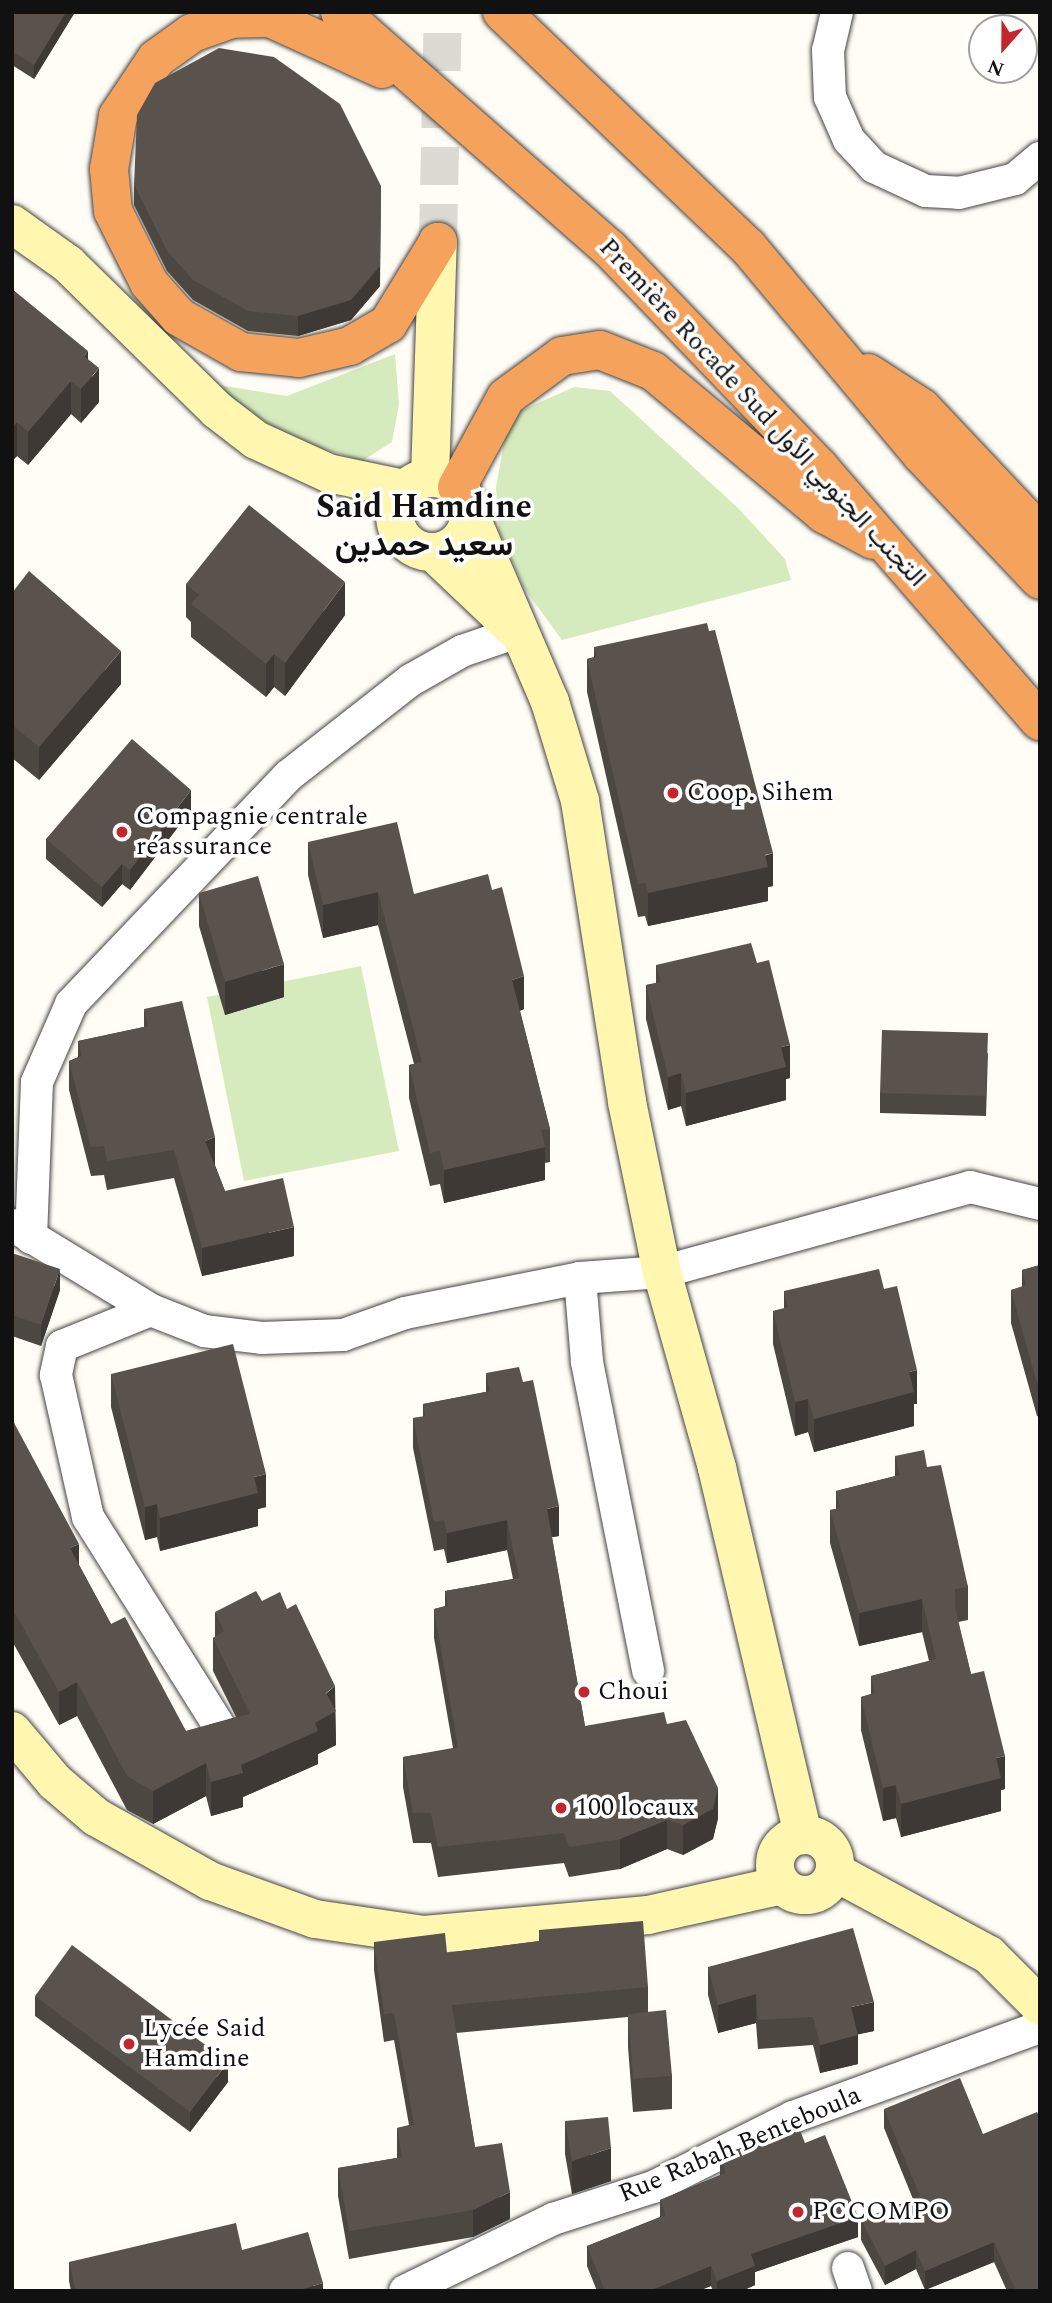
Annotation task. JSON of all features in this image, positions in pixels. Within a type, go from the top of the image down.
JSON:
[{"type":"highway","name":"Première Rocade Sud التجنب الجنوبي الأول","points":[[340,12],[610,249],[890,546],[1040,721]]},
{"type":"highway","points":[[502,12],[748,247],[842,359],[1040,580]]},
{"type":"highway","points":[[427,89],[299,28],[270,18],[231,19],[192,33],[133,87],[118,116],[109,169],[113,211],[149,283],[204,337],[242,352],[299,358],[350,346],[388,324],[438,242]]},
{"type":"highway","points":[[440,492],[506,397],[562,356],[600,349],[653,371],[824,514],[890,546]]},
{"type":"highway","points":[[842,359],[922,408],[1040,533]]},
{"type":"main road","points":[[12,224],[68,264],[217,410],[256,440],[328,473],[440,492],[505,587],[517,632],[550,702],[580,801],[626,1102],[662,1272],[717,1468],[803,1835]]},
{"type":"main road","points":[[433,552],[455,544],[440,492],[438,242]]},
{"type":"main road","points":[[328,473],[414,548],[433,552],[517,632]]},
{"type":"main road","points":[[399,533],[394,510],[440,492]]},
{"type":"main road","points":[[12,1731],[55,1782],[96,1817],[210,1881],[315,1919],[424,1936],[648,1915],[782,1885],[812,1895],[835,1872]]},
{"type":"main road","points":[[782,1885],[775,1859],[784,1843],[803,1835],[829,1846],[835,1872],[989,1955],[1040,2006]]},
{"type":"street","points":[[837,12],[828,50],[831,97],[849,140],[874,167],[926,191],[959,193],[1015,179],[1040,158]]},
{"type":"street","points":[[517,632],[462,651],[411,680],[288,776],[71,1004],[37,1082],[21,1231],[151,1310],[204,1331],[262,1338],[343,1335],[405,1313],[580,1278],[662,1272],[970,1187],[1040,1204]]},
{"type":"street","points":[[580,1278],[587,1362],[648,1671]]},
{"type":"street","points":[[151,1310],[62,1346],[56,1374],[88,1517],[227,1739]]},
{"type":"street","name":"Rue Rabah Benteboula","points":[[405,2291],[553,2219],[653,2187],[793,2118],[1040,2027]]},
{"type":"green space","points":[[395,354],[399,404],[392,442],[362,461],[273,433],[212,384],[287,396]]},
{"type":"green space","points":[[574,387],[610,391],[738,508],[785,559],[791,580],[562,640],[524,588],[499,531],[496,487],[505,437],[516,413]]},
{"type":"green space","points":[[361,966],[399,1151],[244,1181],[207,997]]},
{"type":"building","points":[[12,12],[66,12],[34,65],[12,51]]},
{"type":"building","points":[[219,48],[274,57],[340,104],[381,186],[380,266],[351,300],[298,316],[248,311],[193,280],[167,251],[134,185],[137,115],[155,83]]},
{"type":"building","points":[[12,289],[88,351],[84,356],[99,368],[81,389],[71,381],[28,432],[17,422],[12,428]]},
{"type":"building","points":[[249,505],[345,582],[285,663],[274,654],[266,664],[191,604],[199,595],[186,584]]},
{"type":"building","points":[[29,571],[121,651],[39,747],[12,725],[12,593]]},
{"type":"building","name":"Coop. Sihem","points":[[707,623],[709,631],[715,630],[773,853],[765,855],[768,867],[648,893],[645,883],[638,884],[587,659],[597,657],[594,647]]},
{"type":"building","name":"Compagnie centrale réassurance","points":[[132,739],[191,790],[130,870],[122,864],[102,887],[46,839]]},
{"type":"building","points":[[397,822],[414,894],[488,874],[492,890],[502,887],[524,976],[512,980],[550,1129],[541,1130],[545,1147],[444,1170],[440,1151],[430,1153],[409,1065],[422,1062],[378,892],[323,905],[308,842]]},
{"type":"building","points":[[258,876],[284,964],[225,982],[199,893]]},
{"type":"building","points":[[751,943],[757,963],[769,960],[790,1045],[781,1047],[786,1067],[686,1093],[681,1073],[668,1077],[646,985],[661,982],[656,965]]},
{"type":"building","points":[[182,1001],[215,1137],[205,1141],[225,1191],[283,1178],[294,1227],[202,1248],[174,1150],[107,1161],[104,1146],[91,1147],[69,1061],[82,1056],[78,1041],[148,1026],[144,1009]]},
{"type":"building","points":[[882,1030],[988,1033],[986,1096],[880,1093]]},
{"type":"building","points":[[12,1253],[60,1269],[41,1325],[12,1315]]},
{"type":"building","points":[[1040,1265],[1040,1384],[1037,1383],[1011,1290],[1026,1285],[1022,1270]]},
{"type":"building","points":[[879,1269],[884,1289],[897,1286],[917,1370],[909,1372],[914,1392],[814,1419],[808,1399],[795,1402],[773,1311],[788,1307],[784,1291]]},
{"type":"building","points":[[233,1344],[266,1474],[254,1477],[258,1493],[160,1518],[157,1504],[145,1507],[111,1374]]},
{"type":"building","points":[[519,1367],[523,1382],[533,1380],[559,1506],[547,1509],[585,1726],[664,1712],[667,1724],[686,1720],[718,1788],[713,1809],[683,1825],[667,1820],[620,1839],[569,1847],[564,1833],[438,1847],[431,1813],[413,1813],[403,1757],[458,1748],[434,1609],[448,1606],[445,1591],[519,1578],[507,1520],[447,1533],[444,1520],[434,1522],[413,1418],[425,1416],[423,1404],[490,1391],[486,1373]]},
{"type":"building","points":[[12,1419],[79,1544],[70,1548],[111,1624],[125,1617],[186,1731],[250,1714],[213,1638],[224,1631],[215,1612],[256,1591],[262,1601],[280,1592],[287,1609],[296,1604],[335,1686],[326,1693],[336,1711],[315,1723],[318,1731],[241,1765],[243,1773],[211,1782],[206,1763],[153,1791],[127,1776],[77,1682],[59,1692],[12,1608]]},
{"type":"building","points":[[924,1450],[927,1467],[941,1465],[968,1587],[955,1589],[955,1607],[971,1674],[984,1671],[1005,1756],[996,1758],[1001,1778],[901,1804],[896,1785],[883,1788],[861,1697],[875,1693],[871,1676],[936,1659],[922,1599],[859,1613],[830,1510],[840,1508],[836,1491],[900,1475],[895,1456]]},
{"type":"building","points":[[643,1921],[648,1987],[452,2005],[475,2147],[502,2143],[510,2192],[473,2210],[349,2231],[338,2168],[402,2157],[397,2128],[414,2125],[394,2013],[384,2014],[374,1942],[445,1933],[447,1953],[540,1941],[539,1930]]},
{"type":"building","points":[[853,1928],[874,2002],[851,2007],[858,2035],[820,2045],[813,2017],[758,2020],[756,1994],[718,2005],[708,1967]]},
{"type":"building","points":[[72,1945],[228,2062],[190,2112],[35,1996]]},
{"type":"building","points":[[666,2010],[672,2076],[633,2079],[628,2014]]},
{"type":"building","points":[[960,2078],[983,2134],[1037,2112],[1040,2118],[1040,2291],[1016,2291],[994,2242],[925,2271],[916,2250],[885,2266],[861,2220],[920,2196],[884,2109]]},
{"type":"building","points":[[608,2117],[611,2148],[572,2161],[565,2121]]},
{"type":"building","points":[[799,2128],[805,2143],[825,2135],[858,2217],[751,2254],[755,2266],[717,2281],[711,2266],[649,2291],[605,2291],[587,2246],[666,2215],[660,2200],[726,2173],[720,2155]]},
{"type":"building","points":[[236,2223],[242,2250],[308,2232],[323,2283],[296,2291],[76,2291],[69,2262]]},
{"type":"tunnel","points":[[438,242],[443,12]]},
{"type":"place","name":"Coop. Sihem","points":[[673,793]]},
{"type":"place","name":"Compagnie centrale réassurance","points":[[122,832]]},
{"type":"place","name":"Choui","points":[[584,1692]]},
{"type":"place","name":"100 locaux","points":[[561,1808]]},
{"type":"place","name":"Lycée Said Hamdine","points":[[129,2044]]},
{"type":"place","name":"PCCOMPO","points":[[798,2212]]},
{"type":"district","name":"Said Hamdine سعيد حمدين","points":[[424,527]]}]
